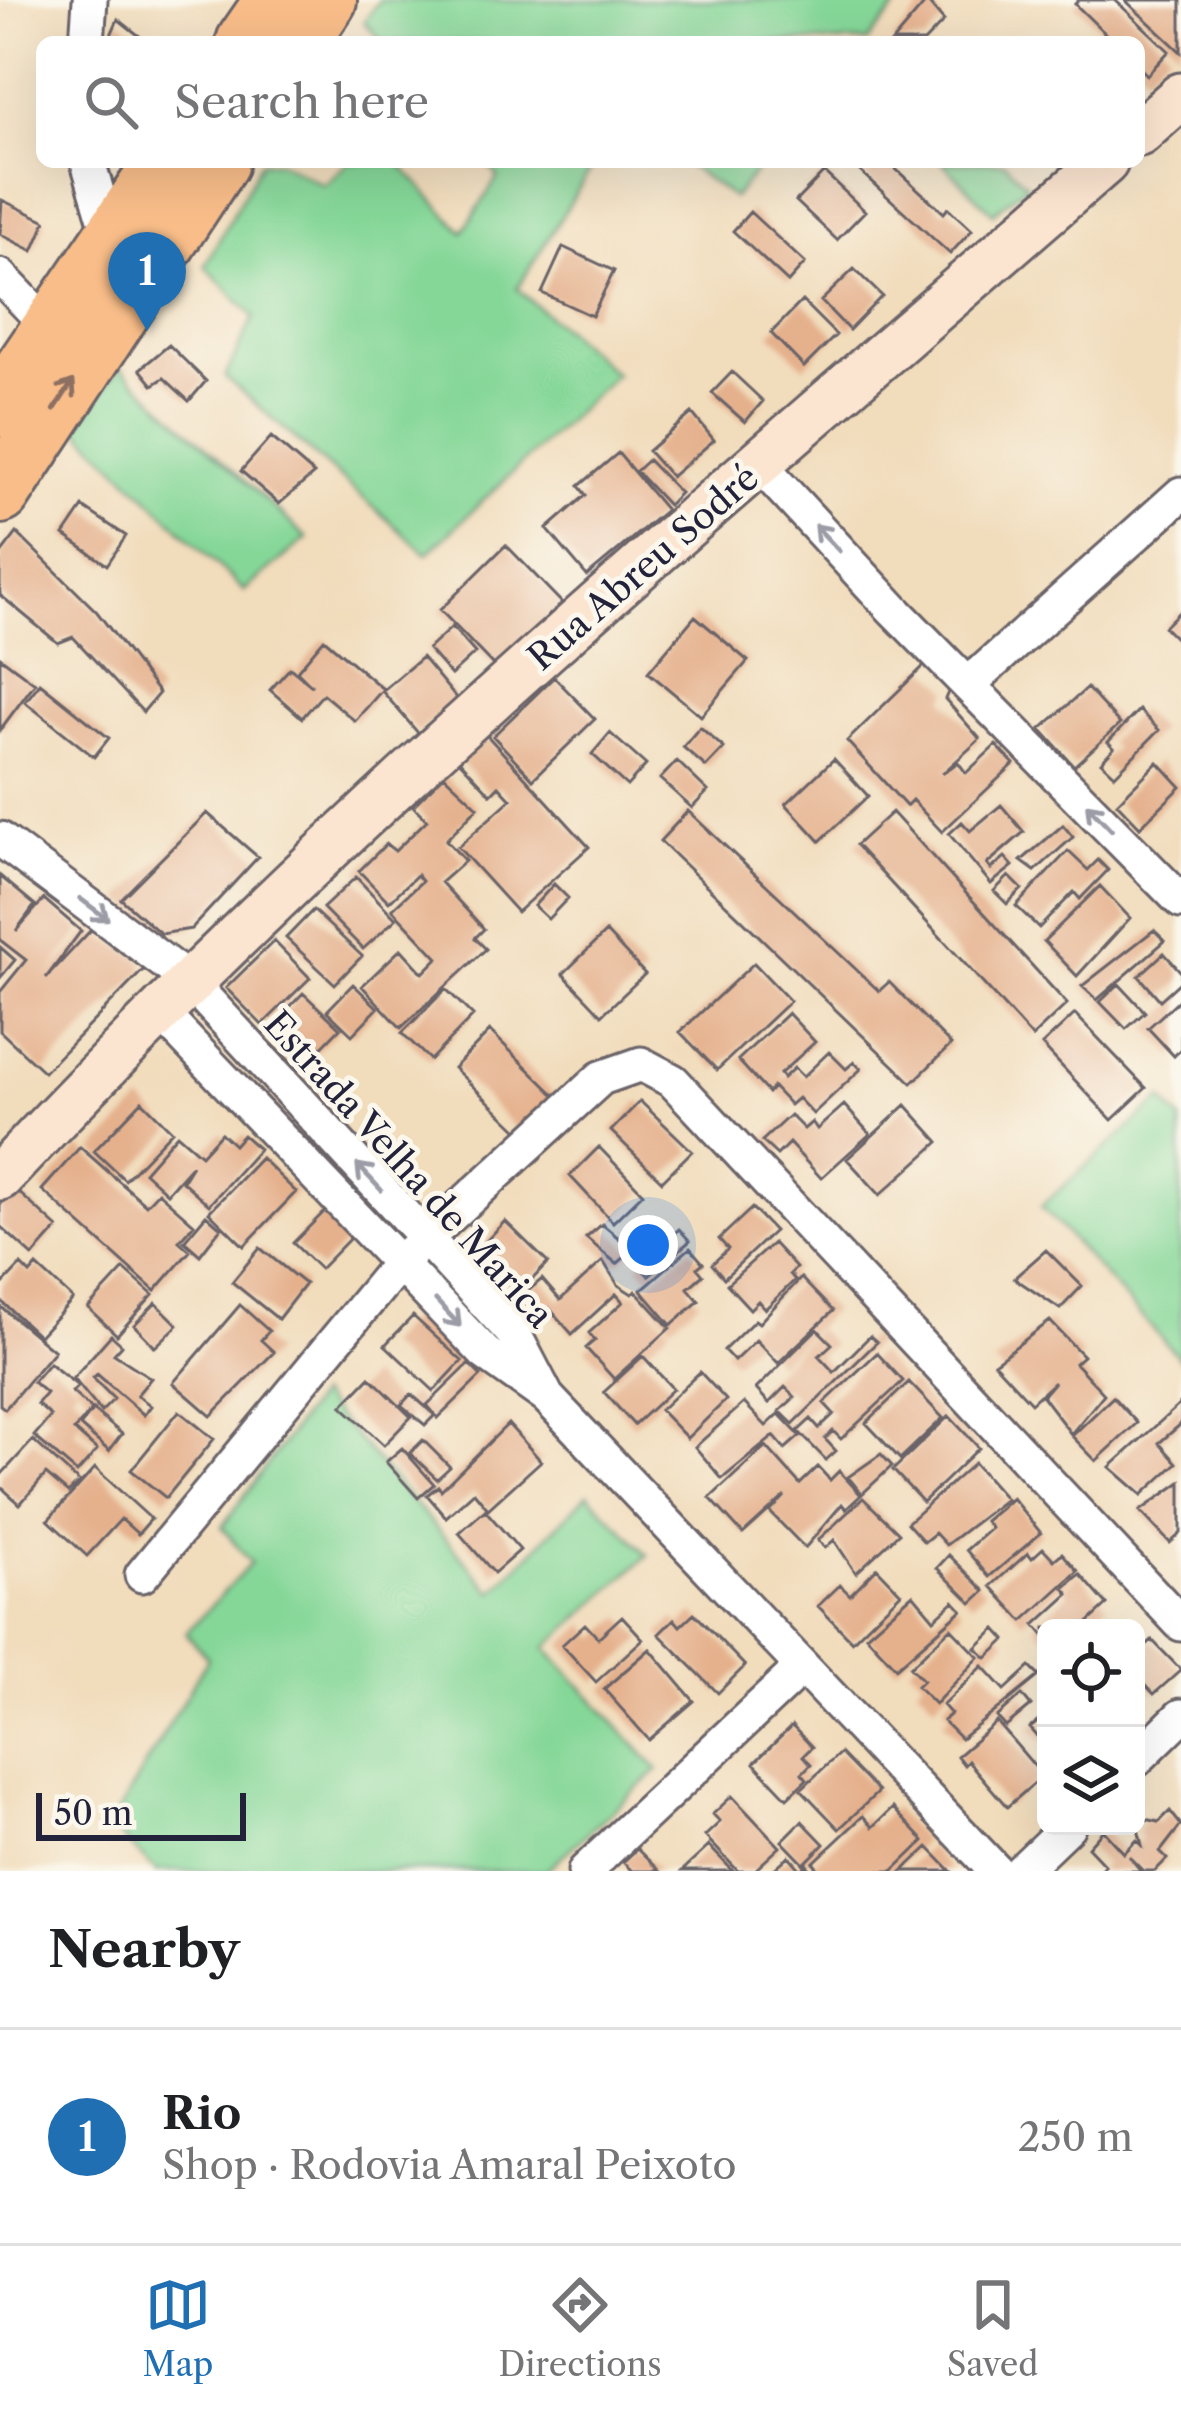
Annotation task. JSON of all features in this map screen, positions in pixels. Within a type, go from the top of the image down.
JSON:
[{"type":"highway","points":[[252,36],[276,0]]},
{"type":"highway","points":[[302,36],[326,0]]},
{"type":"highway","points":[[0,406],[162,168]]},
{"type":"highway","points":[[0,493],[214,168]]},
{"type":"main road","points":[[1145,128],[1181,96]]},
{"type":"main road","name":"Rua Abreu Sodré","points":[[0,1177],[173,994],[458,729],[1099,168]]},
{"type":"street","points":[[87,36],[90,0]]},
{"type":"street","points":[[90,168],[112,242]]},
{"type":"street","points":[[0,276],[52,330]]},
{"type":"street","points":[[759,464],[1181,901]]},
{"type":"street","points":[[969,684],[1181,494]]},
{"type":"street","points":[[0,839],[173,994]]},
{"type":"street","name":"Estrada Velha de Marica","points":[[173,994],[218,1069],[485,1353],[547,1397]]},
{"type":"street","name":"Estrada Velha de Marica","points":[[173,994],[426,1238],[514,1334],[547,1397]]},
{"type":"street","points":[[142,1575],[400,1262],[602,1078],[641,1064],[657,1070],[1181,1624]]},
{"type":"street","points":[[547,1397],[996,1871]]},
{"type":"street","points":[[585,1871],[801,1668]]},
{"type":"street","points":[[1145,1751],[1181,1716]]},
{"type":"street","points":[[1022,1871],[1059,1835]]},
{"type":"green space","points":[[379,0],[903,0],[872,36],[377,36],[364,22]]},
{"type":"green space","points":[[258,168],[291,168],[324,185],[342,168],[404,168],[463,232],[498,177],[491,168],[591,168],[517,289],[616,374],[427,554],[225,377],[254,317],[205,266]]},
{"type":"green space","points":[[691,168],[759,168],[733,198]]},
{"type":"green space","points":[[948,168],[1010,168],[1027,185],[993,213]]},
{"type":"green space","points":[[120,367],[307,538],[244,591],[77,428]]},
{"type":"green space","points":[[1162,1099],[1181,1120],[1181,1360],[1041,1206]]},
{"type":"green space","points":[[318,1395],[493,1592],[588,1494],[648,1555],[546,1648],[658,1770],[545,1871],[156,1871],[110,1826],[208,1658],[186,1633],[251,1563],[222,1527]]},
{"type":"building","points":[[1115,0],[1169,51],[1147,75],[1145,36],[1108,36],[1075,4]]},
{"type":"building","points":[[1125,0],[1181,0],[1181,52]]},
{"type":"building","points":[[927,1],[944,21],[930,36],[897,36]]},
{"type":"building","points":[[118,19],[139,36],[111,36]]},
{"type":"building","points":[[857,168],[895,168],[944,213],[948,208],[972,230],[950,254]]},
{"type":"building","points":[[824,172],[865,211],[837,240],[796,201]]},
{"type":"building","points":[[2,200],[46,221],[33,251],[0,234]]},
{"type":"building","points":[[750,212],[805,263],[788,282],[733,231]]},
{"type":"building","points":[[563,247],[614,271],[592,316],[542,293]]},
{"type":"building","points":[[854,269],[882,296],[849,330],[821,301]]},
{"type":"building","points":[[802,301],[836,335],[804,367],[771,333]]},
{"type":"building","points":[[169,345],[206,381],[189,401],[164,378],[153,385],[140,369]]},
{"type":"building","points":[[732,372],[763,401],[745,422],[712,393]]},
{"type":"building","points":[[692,413],[714,440],[671,477],[648,451]]},
{"type":"building","points":[[271,437],[314,474],[279,504],[241,471]]},
{"type":"building","points":[[618,453],[666,510],[587,576],[547,529],[586,495],[579,486]]},
{"type":"building","points":[[648,460],[680,493],[668,505],[636,471]]},
{"type":"building","points":[[83,507],[126,536],[107,565],[64,535]]},
{"type":"building","points":[[17,533],[97,612],[159,693],[143,712],[73,637],[58,643],[0,595],[0,555]]},
{"type":"building","points":[[506,545],[562,603],[496,668],[440,610]]},
{"type":"building","points":[[1181,610],[1181,644],[1164,627]]},
{"type":"building","points":[[695,616],[748,661],[701,716],[648,672]]},
{"type":"building","points":[[452,627],[475,653],[451,675],[428,649]]},
{"type":"building","points":[[324,639],[383,689],[355,721],[323,694],[302,718],[270,690],[290,668],[312,686],[297,671]]},
{"type":"building","points":[[0,657],[35,683],[0,730]]},
{"type":"building","points":[[422,657],[457,699],[418,733],[382,691]]},
{"type":"building","points":[[925,665],[949,690],[945,699],[980,739],[942,774],[958,762],[966,773],[996,745],[1014,764],[942,832],[912,800],[906,806],[847,741]]},
{"type":"building","points":[[554,677],[595,719],[533,779],[493,736]]},
{"type":"building","points":[[40,683],[109,738],[94,757],[25,702]]},
{"type":"building","points":[[1087,688],[1120,724],[1074,766],[1041,729]]},
{"type":"building","points":[[1139,710],[1159,730],[1115,775],[1101,762],[1114,748],[1108,742]]},
{"type":"building","points":[[700,727],[724,748],[706,767],[683,747]]},
{"type":"building","points":[[482,730],[589,847],[517,912],[458,847],[511,799],[499,786],[491,794],[455,756]]},
{"type":"building","points":[[610,733],[646,765],[627,786],[592,754]]},
{"type":"building","points":[[834,759],[868,796],[820,841],[786,804]]},
{"type":"building","points":[[677,761],[708,791],[692,808],[660,779]]},
{"type":"building","points":[[1158,762],[1181,787],[1140,827],[1117,803]]},
{"type":"building","points":[[444,775],[478,807],[446,840],[465,861],[441,882],[484,929],[475,938],[486,949],[401,1028],[362,986],[401,949],[423,973],[438,958],[392,909],[422,881],[417,875],[389,902],[359,871],[386,844],[395,851],[427,820],[413,806]]},
{"type":"building","points":[[1001,805],[1024,832],[987,864],[991,869],[1005,857],[1013,866],[991,884],[949,834],[962,822],[970,831]]},
{"type":"building","points":[[688,811],[879,991],[889,982],[951,1045],[912,1083],[660,841]]},
{"type":"building","points":[[892,812],[1067,1004],[1032,1037],[856,845]]},
{"type":"building","points":[[207,813],[258,857],[191,929],[161,934],[121,899]]},
{"type":"building","points":[[1063,825],[1073,837],[1035,871],[1021,861]]},
{"type":"building","points":[[1068,851],[1088,870],[1098,860],[1108,870],[1080,899],[1074,892],[1039,928],[1016,906]]},
{"type":"building","points":[[0,876],[35,905],[16,931],[44,899],[81,931],[46,978],[91,930],[141,959],[144,969],[44,1072],[0,1031],[0,992],[26,960],[0,940]]},
{"type":"building","points":[[1009,876],[1022,889],[1007,904],[994,891]]},
{"type":"building","points":[[356,877],[396,919],[363,949],[323,908]]},
{"type":"building","points":[[554,884],[568,898],[548,919],[534,906]]},
{"type":"building","points":[[1100,886],[1130,918],[1077,976],[1044,941]]},
{"type":"building","points":[[313,910],[362,956],[335,984],[286,938]]},
{"type":"building","points":[[1154,930],[1165,941],[1097,1000],[1082,986]]},
{"type":"building","points":[[606,932],[645,974],[602,1015],[563,974]]},
{"type":"building","points":[[274,941],[310,978],[262,1025],[226,988]]},
{"type":"building","points":[[0,947],[15,960],[0,978]]},
{"type":"building","points":[[1164,953],[1181,972],[1181,981],[1160,1000],[1139,976]]},
{"type":"building","points":[[754,963],[790,1001],[717,1070],[680,1032]]},
{"type":"building","points":[[353,984],[378,1008],[352,1035],[327,1011]]},
{"type":"building","points":[[1119,984],[1145,1012],[1126,1029],[1100,1002]]},
{"type":"building","points":[[446,989],[473,1016],[430,1060],[402,1033]]},
{"type":"building","points":[[303,993],[340,1028],[299,1070],[263,1035]]},
{"type":"building","points":[[1181,998],[1181,1049],[1174,1056],[1148,1028]]},
{"type":"building","points":[[788,1013],[815,1042],[780,1074],[783,1078],[794,1068],[803,1077],[829,1052],[846,1069],[854,1062],[861,1069],[813,1114],[798,1098],[790,1105],[773,1087],[768,1093],[738,1060]]},
{"type":"building","points":[[1075,1014],[1146,1088],[1112,1120],[1042,1045]]},
{"type":"building","points":[[490,1031],[558,1098],[522,1134],[454,1068]]},
{"type":"building","points":[[142,1101],[172,1131],[125,1180],[94,1151]]},
{"type":"building","points":[[640,1101],[692,1151],[662,1181],[611,1131]]},
{"type":"building","points":[[844,1105],[870,1134],[821,1178],[789,1143],[777,1155],[762,1141],[790,1115],[804,1129],[812,1122],[817,1129]]},
{"type":"building","points":[[906,1105],[939,1142],[880,1195],[847,1159]]},
{"type":"building","points":[[221,1133],[234,1145],[243,1135],[259,1149],[209,1205],[182,1181],[192,1165],[167,1193],[144,1172],[177,1134],[201,1155]]},
{"type":"building","points":[[80,1147],[146,1205],[158,1192],[194,1224],[179,1241],[190,1251],[155,1291],[42,1190]]},
{"type":"building","points":[[599,1147],[643,1193],[613,1222],[570,1176]]},
{"type":"building","points":[[261,1158],[296,1192],[244,1246],[209,1212]]},
{"type":"building","points":[[15,1189],[58,1228],[33,1256],[0,1226],[0,1205]]},
{"type":"building","points":[[752,1208],[774,1231],[724,1278],[712,1264],[728,1249],[719,1239]]},
{"type":"building","points":[[327,1209],[353,1235],[320,1269],[293,1243]]},
{"type":"building","points":[[206,1215],[221,1228],[200,1255],[184,1241]]},
{"type":"building","points":[[505,1221],[548,1263],[519,1293],[477,1251]]},
{"type":"building","points":[[602,1224],[633,1250],[617,1264],[586,1238]]},
{"type":"building","points":[[679,1229],[690,1241],[649,1276],[638,1265]]},
{"type":"building","points":[[773,1243],[796,1268],[790,1274],[795,1280],[765,1309],[758,1301],[750,1309],[727,1284]]},
{"type":"building","points":[[260,1248],[305,1284],[278,1319],[232,1282]]},
{"type":"building","points":[[690,1248],[703,1263],[697,1268],[703,1275],[688,1288],[699,1301],[671,1325],[641,1290]]},
{"type":"building","points":[[1046,1250],[1082,1286],[1060,1309],[1014,1278]]},
{"type":"building","points":[[603,1261],[618,1285],[632,1294],[636,1291],[670,1328],[614,1379],[586,1348],[595,1340],[589,1333],[623,1302],[616,1294],[572,1334],[549,1308],[525,1328],[508,1308],[542,1279],[560,1300]]},
{"type":"building","points":[[21,1265],[30,1274],[37,1266],[73,1299],[39,1336],[0,1300],[0,1287]]},
{"type":"building","points":[[124,1269],[153,1295],[117,1335],[88,1308]]},
{"type":"building","points":[[801,1278],[833,1311],[778,1363],[756,1340],[734,1361],[724,1350],[755,1320],[759,1323]]},
{"type":"building","points":[[156,1303],[178,1325],[155,1347],[134,1325]]},
{"type":"building","points":[[240,1305],[269,1331],[261,1340],[274,1352],[211,1416],[173,1383]]},
{"type":"building","points":[[0,1306],[54,1351],[5,1409],[0,1405]]},
{"type":"building","points":[[413,1316],[462,1361],[434,1391],[385,1345]]},
{"type":"building","points":[[1050,1321],[1083,1356],[1075,1363],[1104,1394],[1071,1434],[1042,1396],[1054,1382],[1031,1403],[994,1363]]},
{"type":"building","points":[[817,1329],[832,1344],[819,1356],[834,1372],[870,1336],[877,1342],[793,1424],[780,1411],[795,1397],[785,1387],[769,1403],[756,1389]]},
{"type":"building","points":[[111,1335],[122,1345],[114,1354],[151,1378],[137,1395],[151,1406],[144,1415],[97,1374],[93,1378],[114,1399],[101,1412],[73,1378]]},
{"type":"building","points":[[877,1353],[903,1381],[841,1439],[833,1431],[825,1439],[836,1451],[826,1460],[798,1431],[811,1419],[819,1428],[834,1414],[824,1403]]},
{"type":"building","points":[[643,1356],[673,1389],[634,1425],[604,1392]]},
{"type":"building","points":[[49,1363],[78,1386],[72,1392],[92,1410],[74,1430],[97,1450],[77,1473],[34,1436],[51,1416],[37,1404],[46,1393],[33,1382]]},
{"type":"building","points":[[469,1364],[481,1376],[438,1418],[427,1405]]},
{"type":"building","points":[[700,1372],[726,1400],[687,1438],[660,1410]]},
{"type":"building","points":[[370,1377],[411,1417],[384,1445],[342,1406]]},
{"type":"building","points":[[909,1382],[943,1418],[900,1459],[866,1423]]},
{"type":"building","points":[[411,1394],[435,1415],[425,1425],[401,1405]]},
{"type":"building","points":[[1113,1397],[1137,1423],[1096,1461],[1072,1436]]},
{"type":"building","points":[[744,1403],[766,1426],[779,1414],[800,1436],[785,1449],[774,1436],[722,1479],[695,1447]]},
{"type":"building","points":[[1181,1403],[1181,1424],[1159,1443],[1177,1463],[1142,1495],[1110,1467]]},
{"type":"building","points":[[93,1410],[122,1434],[109,1451],[80,1426]]},
{"type":"building","points":[[179,1411],[214,1439],[166,1498],[131,1470]]},
{"type":"building","points":[[949,1416],[979,1448],[923,1502],[893,1470]]},
{"type":"building","points":[[508,1424],[541,1461],[488,1509],[474,1492],[446,1517],[427,1495],[438,1486],[441,1490]]},
{"type":"building","points":[[33,1440],[79,1482],[68,1493],[46,1474],[20,1504],[0,1486],[0,1476]]},
{"type":"building","points":[[423,1440],[450,1467],[437,1479],[410,1453]]},
{"type":"building","points":[[766,1446],[800,1484],[818,1467],[830,1480],[839,1471],[861,1495],[846,1509],[842,1504],[805,1548],[770,1512],[785,1496],[743,1534],[710,1498]]},
{"type":"building","points":[[402,1448],[434,1484],[418,1498],[386,1462]]},
{"type":"building","points":[[881,1454],[892,1466],[862,1494],[848,1477]]},
{"type":"building","points":[[974,1463],[1006,1499],[946,1545],[935,1533],[924,1542],[907,1523]]},
{"type":"building","points":[[95,1468],[151,1519],[138,1534],[121,1519],[87,1556],[48,1520]]},
{"type":"building","points":[[1181,1482],[1181,1533],[1170,1543],[1140,1511]]},
{"type":"building","points":[[863,1498],[899,1533],[856,1573],[834,1540],[825,1548],[818,1540]]},
{"type":"building","points":[[1012,1498],[1041,1533],[989,1577],[966,1550],[991,1528],[985,1521]]},
{"type":"building","points":[[485,1510],[520,1550],[494,1573],[459,1533]]},
{"type":"building","points":[[1043,1548],[1054,1560],[1062,1553],[1078,1571],[1023,1621],[991,1586],[1028,1553],[1032,1558]]},
{"type":"building","points":[[949,1555],[985,1591],[972,1603],[937,1568]]},
{"type":"building","points":[[877,1568],[901,1593],[852,1641],[818,1606],[840,1585],[850,1595]]},
{"type":"building","points":[[1080,1574],[1107,1605],[1092,1619],[1042,1619],[1069,1594],[1064,1588]]},
{"type":"building","points":[[913,1594],[934,1619],[954,1601],[962,1610],[896,1668],[866,1635]]},
{"type":"building","points":[[694,1613],[745,1666],[718,1693],[659,1634],[674,1619],[680,1626]]},
{"type":"building","points":[[622,1616],[643,1639],[596,1682],[562,1645],[585,1624],[598,1638]]},
{"type":"building","points":[[951,1628],[979,1657],[935,1704],[917,1686],[923,1680],[910,1667]]},
{"type":"building","points":[[996,1629],[1006,1640],[987,1658],[976,1648]]},
{"type":"building","points":[[1152,1640],[1181,1670],[1154,1694],[1145,1684],[1145,1647]]},
{"type":"building","points":[[650,1649],[694,1701],[649,1740],[604,1689]]},
{"type":"building","points":[[983,1666],[1005,1690],[1030,1667],[1037,1674],[961,1739],[943,1721],[951,1714],[943,1705]]},
{"type":"building","points":[[1022,1695],[1031,1706],[1006,1727],[997,1717]]},
{"type":"building","points":[[997,1722],[1037,1769],[1037,1781],[1007,1807],[968,1761],[964,1765],[957,1756]]},
{"type":"building","points":[[792,1726],[812,1747],[803,1756],[811,1764],[802,1773],[807,1779],[787,1798],[754,1763]]},
{"type":"building","points":[[840,1753],[878,1792],[839,1829],[801,1789]]},
{"type":"building","points":[[732,1796],[780,1847],[754,1871],[738,1871],[705,1836],[720,1822],[713,1814]]},
{"type":"building","points":[[893,1808],[924,1841],[893,1871],[821,1871],[813,1863],[863,1816],[873,1827]]},
{"type":"building","points":[[1170,1811],[1181,1825],[1160,1852],[1167,1859],[1155,1871],[1144,1871],[1129,1856],[1141,1871],[1098,1871],[1105,1865],[1088,1847],[1099,1835],[1108,1835],[1124,1853],[1137,1840],[1142,1845],[1140,1835],[1145,1835],[1146,1819],[1159,1822]]},
{"type":"building","points":[[802,1821],[824,1844],[804,1864],[782,1841]]},
{"type":"building","points":[[709,1846],[733,1871],[682,1871]]},
{"type":"building","points":[[928,1847],[951,1871],[903,1871]]},
{"type":"building","points":[[637,1849],[659,1871],[632,1871],[623,1862]]},
{"type":"building","points":[[789,1856],[801,1870],[807,1865],[812,1871],[772,1871]]},
{"type":"place","name":"Rio","points":[[147,331]]}]
